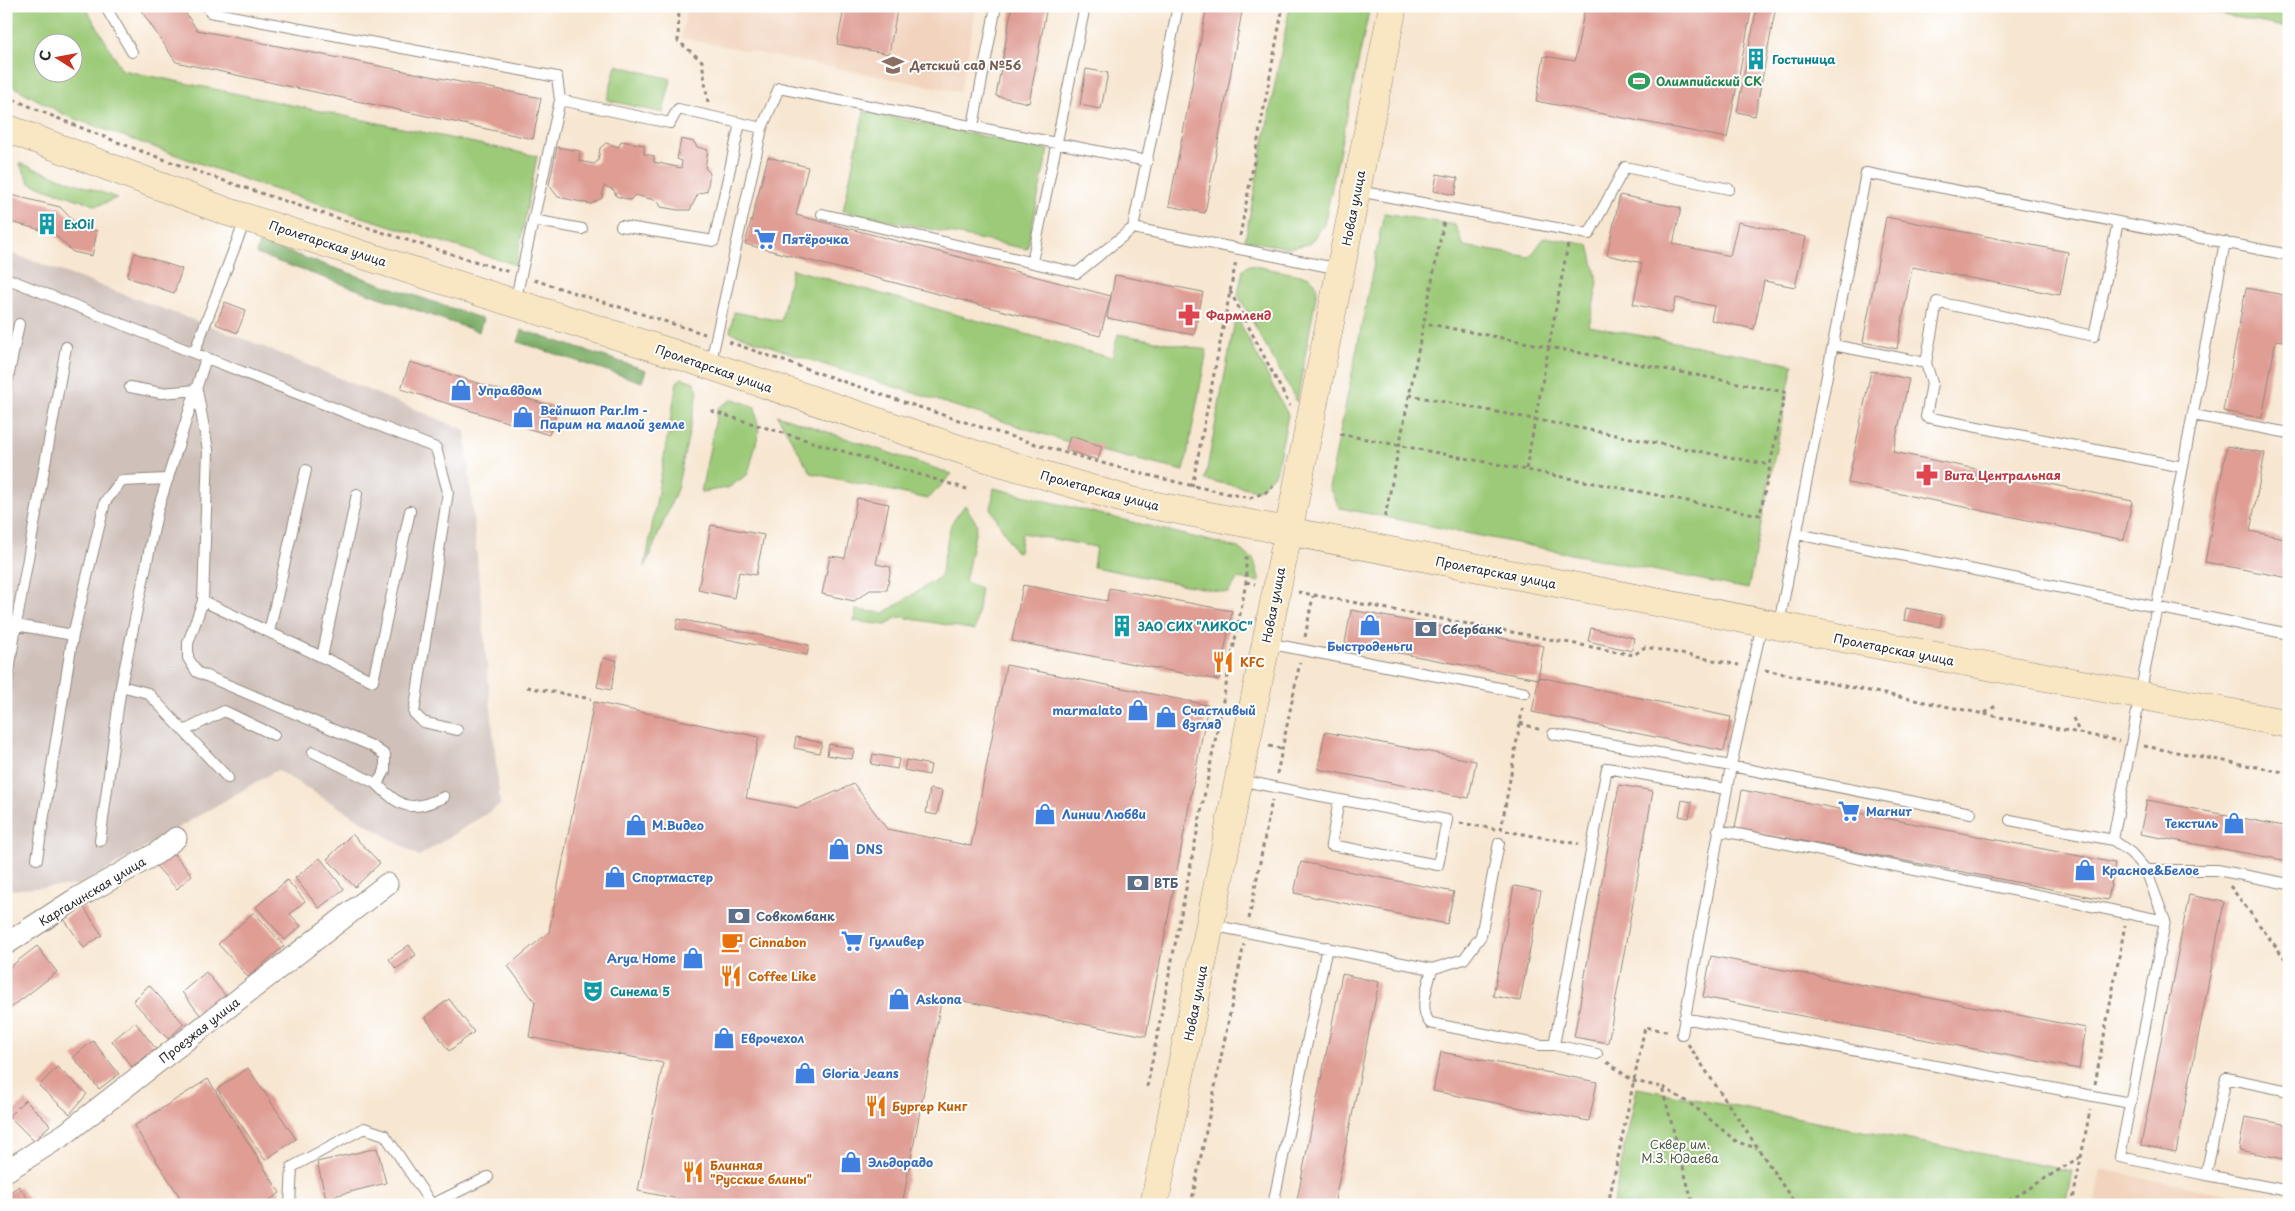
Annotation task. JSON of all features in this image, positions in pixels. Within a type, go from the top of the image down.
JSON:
[{"type":"main road","name":"Новая улица","points":[[1154,1205],[1393,6]]},
{"type":"main road","name":"Пролетарская улица","points":[[6,128],[246,217],[710,366],[977,455],[1131,501],[2289,724]]},
{"type":"street","name":"Каргалинская улица","points":[[6,944],[74,900],[157,853],[176,838]]},
{"type":"street","name":"Проезжая улица","points":[[6,1170],[65,1134],[387,884]]},
{"type":"lane","points":[[104,6],[132,52]]},
{"type":"lane","points":[[208,6],[210,12],[557,77],[560,100],[514,303]]},
{"type":"lane","points":[[973,126],[996,6]]},
{"type":"lane","points":[[1032,262],[1085,6]]},
{"type":"lane","points":[[822,214],[1078,273],[1133,228],[1178,6]]},
{"type":"lane","points":[[710,366],[762,128],[780,88],[1146,161]]},
{"type":"lane","points":[[560,100],[670,123],[678,109],[762,128]]},
{"type":"lane","points":[[621,226],[714,241],[740,123]]},
{"type":"lane","points":[[1357,190],[1589,234],[1625,167],[1729,189]]},
{"type":"lane","points":[[1682,1034],[1726,789],[1753,668],[1770,625],[1797,534],[1866,173],[2289,255]]},
{"type":"lane","points":[[194,353],[246,217]]},
{"type":"lane","points":[[533,220],[582,229]]},
{"type":"lane","points":[[2118,222],[2094,336],[1938,302],[1926,363],[1932,383],[1926,416],[2183,467]]},
{"type":"lane","points":[[1133,228],[1340,269]]},
{"type":"lane","points":[[2113,840],[2225,242]]},
{"type":"lane","points":[[6,278],[436,448],[448,492],[414,713],[423,722],[457,730]]},
{"type":"lane","points":[[6,388],[19,324]]},
{"type":"lane","points":[[1833,345],[1926,363]]},
{"type":"lane","points":[[6,691],[16,625],[66,348]]},
{"type":"lane","points":[[100,841],[121,686],[158,509],[206,358]]},
{"type":"lane","points":[[130,387],[162,393],[197,390]]},
{"type":"lane","points":[[197,390],[208,450],[203,601],[188,643],[188,658],[197,672],[372,746],[385,755],[385,771],[377,784]]},
{"type":"lane","points":[[2194,415],[2289,433]]},
{"type":"lane","points":[[269,632],[306,470]]},
{"type":"lane","points":[[37,859],[73,635],[105,502],[121,481],[168,479]]},
{"type":"lane","points":[[322,657],[357,494]]},
{"type":"lane","points":[[203,601],[373,682],[410,511]]},
{"type":"lane","points":[[1797,534],[2289,634]]},
{"type":"lane","points":[[16,625],[73,635]]},
{"type":"lane","points":[[1266,642],[1525,693]]},
{"type":"lane","points":[[121,686],[148,693],[228,778]]},
{"type":"lane","points":[[184,731],[224,710],[274,735]]},
{"type":"lane","points":[[1553,734],[1731,766],[1971,813]]},
{"type":"lane","points":[[314,752],[377,784],[400,805],[410,807],[423,806],[444,797]]},
{"type":"lane","points":[[1554,1045],[1607,768],[1726,789]]},
{"type":"lane","points":[[1238,780],[1447,820],[1438,865],[1331,845],[1339,800]]},
{"type":"lane","points":[[2010,820],[2113,840],[2131,853],[2146,870],[2165,921],[2120,1157],[2289,1191]]},
{"type":"lane","points":[[1718,830],[2165,921]]},
{"type":"lane","points":[[1211,925],[1432,969],[1464,959],[1480,936],[1499,843]]},
{"type":"lane","points":[[2146,870],[2217,870],[2289,884]]},
{"type":"lane","points":[[1273,1205],[1327,947]]},
{"type":"lane","points":[[1432,969],[1424,1006],[1424,1017],[1430,1023],[1540,1045],[1554,1045],[1597,1054]]},
{"type":"lane","points":[[1684,1018],[2130,1103]]},
{"type":"lane","points":[[2206,1175],[2226,1078],[2289,1091]]},
{"type":"lane","points":[[290,1205],[292,1167],[364,1128],[385,1135],[432,1205],[488,1177]]},
{"type":"path","points":[[679,6],[678,41],[702,62],[710,116]]},
{"type":"path","points":[[1385,517],[1446,208]]},
{"type":"path","points":[[1526,469],[1571,230]]},
{"type":"path","points":[[1340,434],[1760,515],[1784,392],[1424,323]]},
{"type":"path","points":[[1409,395],[1770,465]]},
{"type":"path","points":[[711,411],[967,489]]},
{"type":"path","points":[[1147,1086],[1243,597],[1246,555]]},
{"type":"path","points":[[1191,1205],[1313,596],[1634,655],[1645,647],[2289,773]]},
{"type":"path","points":[[527,687],[591,699]]},
{"type":"path","points":[[1499,843],[1525,693]]},
{"type":"path","points":[[1985,713],[1997,705]]},
{"type":"path","points":[[2072,718],[2079,733]]},
{"type":"path","points":[[1520,723],[1553,734]]},
{"type":"path","points":[[1447,820],[1592,846]]},
{"type":"path","points":[[2217,870],[2289,964]]},
{"type":"path","points":[[2072,1205],[2127,913]]},
{"type":"path","points":[[1608,1205],[1645,1027],[1682,1034],[1796,1205]]},
{"type":"path","points":[[1597,1054],[1633,1081],[1662,1087],[1695,1107],[1737,1142],[1757,1148]]},
{"type":"path","points":[[1662,1087],[1693,1205]]},
{"type":"path","points":[[2002,1205],[2081,1156]]},
{"type":"shaded area","name":"Детский сад №56","points":[[687,6],[977,6],[960,92],[681,38]]},
{"type":"shaded area","points":[[6,251],[237,336],[465,430],[500,805],[419,856],[277,770],[81,885],[6,890]]},
{"type":"shaded area","points":[[2101,1169],[2280,1205],[2094,1205]]},
{"type":"green space","points":[[6,6],[85,6],[122,70],[537,156],[516,265],[260,185],[67,116],[7,83]]},
{"type":"green space","points":[[1290,6],[1370,6],[1324,225],[1309,244],[1288,248],[1245,240]]},
{"type":"green space","points":[[2178,6],[2289,6],[2289,28]]},
{"type":"green space","points":[[616,65],[671,79],[663,113],[607,100]]},
{"type":"green space","points":[[864,111],[1048,150],[1027,249],[843,211]]},
{"type":"green space","points":[[19,163],[117,198],[97,206],[30,183]]},
{"type":"green space","points":[[1384,213],[1455,225],[1464,246],[1530,257],[1545,237],[1589,245],[1598,283],[1589,326],[1793,364],[1748,589],[1340,508],[1329,488]]},
{"type":"green space","points":[[259,242],[483,319],[479,332],[256,254]]},
{"type":"green space","points":[[1250,265],[1310,277],[1315,282],[1317,290],[1297,402],[1238,295],[1243,269]]},
{"type":"green space","points":[[792,269],[1112,358],[1118,334],[1207,350],[1184,471],[1087,448],[813,361],[730,332],[734,312],[781,321]]},
{"type":"green space","points":[[1236,315],[1288,415],[1276,473],[1258,490],[1205,480]]},
{"type":"green space","points":[[522,330],[646,370],[642,382],[518,342]]},
{"type":"green space","points":[[682,378],[694,382],[698,391],[677,489],[645,567],[677,382]]},
{"type":"green space","points":[[733,399],[755,407],[759,432],[748,474],[728,488],[701,492],[718,408]]},
{"type":"green space","points":[[777,415],[952,474],[928,499],[811,473]]},
{"type":"green space","points":[[994,488],[1238,548],[1254,560],[1260,582],[1238,578],[1228,593],[1093,567],[1096,547],[1022,533],[1019,552],[1015,551],[991,509]]},
{"type":"green space","points":[[965,505],[977,524],[965,582],[981,588],[975,630],[902,617],[896,618],[886,625],[854,621],[856,610],[884,613],[940,577],[951,524]]},
{"type":"green space","name":"Сквер им. М.З. Юдаева","points":[[1637,1088],[2072,1171],[2065,1205],[1613,1205]]},
{"type":"building","points":[[138,6],[181,6],[197,30],[541,98],[533,139],[176,62]]},
{"type":"building","points":[[835,6],[878,6],[897,10],[889,54],[837,44],[844,9]]},
{"type":"building","points":[[1012,6],[1047,6],[1029,103],[996,96]]},
{"type":"building","points":[[1207,6],[1243,6],[1205,213],[1169,206]]},
{"type":"building","name":"Олимпийский СК","points":[[1585,6],[1752,6],[1727,138],[1536,101],[1544,56],[1575,61]]},
{"type":"building","name":"Гостиница","points":[[1757,6],[1776,6],[1755,116],[1737,112]]},
{"type":"building","points":[[1086,69],[1108,73],[1101,109],[1080,105]]},
{"type":"building","points":[[681,139],[694,142],[697,147],[708,150],[705,168],[710,173],[707,191],[698,194],[690,210],[661,207],[658,201],[635,195],[630,200],[616,196],[614,190],[604,186],[602,198],[591,204],[558,197],[549,185],[557,147],[580,151],[579,161],[594,164],[598,161],[600,148],[606,143],[619,147],[621,141],[644,145],[644,154],[654,156],[654,162],[681,168],[682,161],[677,159]]},
{"type":"building","points":[[768,157],[808,167],[796,215],[1111,296],[1100,336],[745,244]]},
{"type":"building","points":[[1437,174],[1458,178],[1455,195],[1434,191]]},
{"type":"building","name":"ExOil","points":[[11,195],[60,207],[79,227],[97,231],[92,256],[73,252],[53,233],[6,221]]},
{"type":"building","points":[[1620,195],[1681,208],[1673,244],[1730,256],[1738,222],[1806,237],[1795,287],[1764,281],[1754,329],[1711,320],[1714,306],[1676,298],[1672,313],[1633,304],[1642,263],[1607,255]]},
{"type":"building","points":[[1886,217],[2068,252],[2060,295],[1912,267],[1897,349],[1863,342]]},
{"type":"building","points":[[135,253],[182,269],[174,293],[127,277]]},
{"type":"building","points":[[1115,275],[1203,292],[1194,335],[1107,318]]},
{"type":"building","points":[[2246,288],[2289,296],[2289,342],[2276,340],[2262,418],[2223,411]]},
{"type":"building","points":[[225,302],[246,310],[237,333],[216,324]]},
{"type":"building","points":[[410,362],[558,408],[549,435],[401,389]]},
{"type":"building","points":[[1871,371],[1909,379],[1893,452],[2132,501],[2124,540],[1848,483]]},
{"type":"building","points":[[1070,436],[1102,446],[1098,460],[1066,450]]},
{"type":"building","points":[[2227,446],[2265,453],[2250,531],[2289,539],[2289,578],[2205,562]]},
{"type":"building","points":[[857,498],[889,504],[876,564],[891,567],[887,590],[870,590],[854,601],[822,594],[830,556],[845,558]]},
{"type":"building","points":[[711,525],[764,535],[756,575],[739,572],[734,598],[698,590]]},
{"type":"building","name":"ЗАО СИХ \"ЛИКОС\"","points":[[1023,585],[1107,601],[1109,588],[1232,611],[1219,680],[1012,641]]},
{"type":"building","points":[[1906,608],[1942,615],[1940,627],[1904,620]]},
{"type":"building","points":[[1351,610],[1544,646],[1538,679],[1345,643]]},
{"type":"building","points":[[678,619],[809,645],[807,655],[676,629]]},
{"type":"building","points":[[1591,628],[1634,638],[1632,651],[1588,641]]},
{"type":"building","points":[[603,658],[617,660],[611,690],[597,687]]},
{"type":"building","name":"Гулливер","points":[[1006,665],[1208,705],[1146,1036],[942,997],[902,1205],[709,1205],[638,1191],[663,1063],[529,1037],[535,1002],[508,966],[549,932],[594,702],[759,737],[746,798],[798,808],[854,784],[887,829],[971,846]]},
{"type":"building","points":[[1539,677],[1731,717],[1724,751],[1532,712]]},
{"type":"building","points":[[1325,732],[1476,761],[1469,798],[1318,769]]},
{"type":"building","points":[[796,737],[822,743],[819,753],[794,748]]},
{"type":"building","points":[[829,744],[854,749],[852,759],[827,755]]},
{"type":"building","points":[[873,754],[899,759],[897,769],[871,764]]},
{"type":"building","points":[[906,760],[931,765],[929,775],[904,770]]},
{"type":"building","points":[[1619,785],[1653,791],[1608,1043],[1574,1037]]},
{"type":"building","points":[[930,789],[942,791],[937,815],[926,813]]},
{"type":"building","points":[[1742,790],[2115,863],[2108,900],[1735,828]]},
{"type":"building","points":[[1682,800],[1692,802],[1689,818],[1679,816]]},
{"type":"building","points":[[2147,800],[2289,827],[2289,861],[2140,834]]},
{"type":"building","points":[[352,834],[380,863],[355,887],[327,859]]},
{"type":"building","points":[[172,852],[192,875],[177,889],[156,866]]},
{"type":"building","points":[[320,858],[344,889],[319,908],[295,878]]},
{"type":"building","points":[[1301,862],[1454,892],[1447,924],[1294,893]]},
{"type":"building","points":[[287,880],[305,901],[290,914],[301,926],[285,940],[256,907]]},
{"type":"building","points":[[1514,886],[1541,891],[1520,1001],[1493,996]]},
{"type":"building","points":[[2189,895],[2224,902],[2176,1152],[2141,1145]]},
{"type":"building","points":[[83,906],[102,935],[84,948],[64,919]]},
{"type":"building","points":[[254,912],[284,946],[248,977],[218,944]]},
{"type":"building","points":[[409,945],[416,955],[396,969],[389,959]]},
{"type":"building","points":[[37,946],[57,972],[8,1010],[6,970]]},
{"type":"building","points":[[1711,956],[2086,1028],[2079,1069],[1703,997]]},
{"type":"building","points":[[206,972],[226,996],[201,1016],[182,992]]},
{"type":"building","points":[[1342,974],[1379,982],[1334,1205],[1296,1205]]},
{"type":"building","points":[[149,985],[184,1024],[168,1039],[133,1001]]},
{"type":"building","points":[[449,999],[474,1032],[449,1051],[425,1017]]},
{"type":"building","points":[[135,1022],[156,1049],[132,1067],[112,1041]]},
{"type":"building","points":[[93,1041],[119,1074],[99,1089],[73,1057]]},
{"type":"building","points":[[1441,1052],[1597,1082],[1589,1121],[1433,1091]]},
{"type":"building","points":[[57,1067],[87,1094],[70,1114],[39,1086]]},
{"type":"building","points":[[248,1068],[296,1139],[265,1160],[217,1089]]},
{"type":"building","points":[[208,1079],[280,1193],[262,1205],[185,1205],[134,1126]]},
{"type":"building","points":[[25,1100],[50,1125],[34,1141],[9,1116]]},
{"type":"building","points":[[2245,1117],[2289,1125],[2289,1160],[2239,1150]]},
{"type":"building","points":[[377,1148],[386,1183],[326,1198],[317,1162]]},
{"type":"building","points":[[19,1186],[32,1205],[6,1205],[6,1195]]},
{"type":"place","name":"Гостиница","points":[[1756,59]]},
{"type":"place","name":"Детский сад №56","points":[[893,65]]},
{"type":"place","name":"Олимпийский СК","points":[[1639,81]]},
{"type":"place","name":"ExOil","points":[[47,224]]},
{"type":"place","name":"Пятёрочка","points":[[765,239]]},
{"type":"place","name":"Фармленд","points":[[1189,315]]},
{"type":"place","name":"Управдом","points":[[461,390]]},
{"type":"place","name":"Вейпшоп Par.Im - Парим на малой земле","points":[[523,417]]},
{"type":"place","name":"Вита Центральная","points":[[1927,475]]},
{"type":"place","name":"Быстроденьги","points":[[1370,625]]},
{"type":"place","name":"ЗАО СИХ \"ЛИКОС\"","points":[[1122,626]]},
{"type":"place","name":"Сбербанк","points":[[1426,629]]},
{"type":"place","name":"KFC","points":[[1223,662]]},
{"type":"place","name":"marmalato","points":[[1138,710]]},
{"type":"place","name":"Счастливый взгляд","points":[[1166,717]]},
{"type":"place","name":"Магнит","points":[[1849,811]]},
{"type":"place","name":"Линии Любви","points":[[1045,814]]},
{"type":"place","name":"Текстиль","points":[[2234,823]]},
{"type":"place","name":"М.Видео","points":[[636,825]]},
{"type":"place","name":"DNS","points":[[839,849]]},
{"type":"place","name":"Красное&Белое","points":[[2085,870]]},
{"type":"place","name":"Спортмастер","points":[[615,877]]},
{"type":"place","name":"ВТБ","points":[[1138,883]]},
{"type":"place","name":"Совкомбанк","points":[[739,916]]},
{"type":"place","name":"Гулливер","points":[[852,941]]},
{"type":"place","name":"Cinnabon","points":[[732,942]]},
{"type":"place","name":"Arya Home","points":[[693,958]]},
{"type":"place","name":"Coffee Like","points":[[731,976]]},
{"type":"place","name":"Синема 5","points":[[593,991]]},
{"type":"place","name":"Askona","points":[[899,999]]},
{"type":"place","name":"Еврочехол","points":[[724,1038]]},
{"type":"place","name":"Gloria Jeans","points":[[805,1073]]},
{"type":"place","name":"Бургер Кинг","points":[[876,1106]]},
{"type":"place","name":"Эльдорадо","points":[[851,1162]]},
{"type":"place","name":"Блинная \"Русские блины\"","points":[[693,1172]]}]
